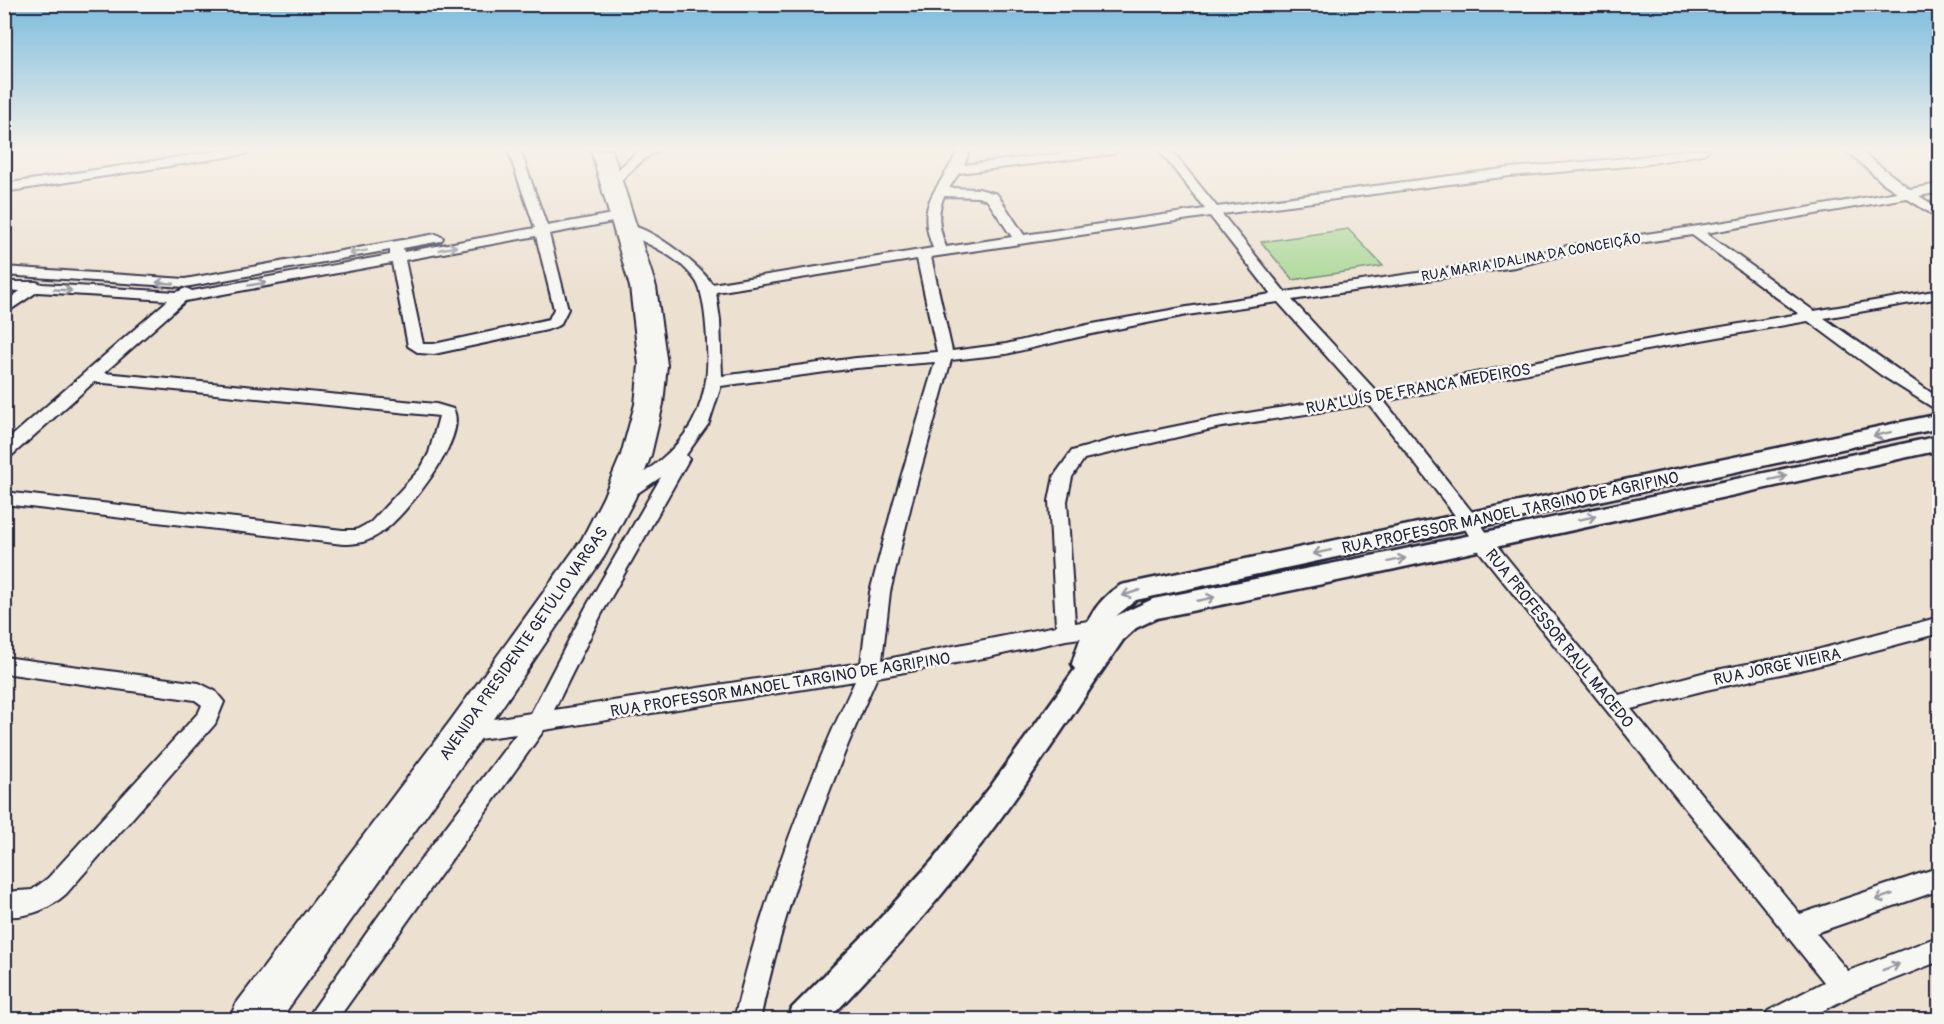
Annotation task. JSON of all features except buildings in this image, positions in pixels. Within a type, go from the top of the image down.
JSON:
[{"type":"highway","name":"AVENIDA PRESIDENTE GETÚLIO VARGAS","points":[[252,1020],[464,732],[594,546],[619,498],[636,455],[650,404],[653,365],[643,287],[617,198]]},
{"type":"street","points":[[397,252],[416,346],[424,350],[547,326],[555,322],[561,309],[540,225],[531,198]]},
{"type":"street","points":[[620,208],[624,198]]},
{"type":"street","points":[[747,1020],[757,974],[799,845],[833,750],[870,670],[880,592],[903,501],[945,355],[932,253],[934,238],[930,217],[933,203],[937,198]]},
{"type":"street","points":[[993,198],[1021,240]]},
{"type":"street","name":"RUA PROFESSOR RAUL MACEDO","points":[[1204,198],[1281,297],[1372,398],[1614,705],[1842,986]]},
{"type":"street","points":[[708,289],[932,253],[1311,198]]},
{"type":"street","name":"RUA MARIA IDALINA DA CONCEIÇÃO","points":[[714,382],[856,363],[1006,349],[1087,330],[1187,311],[1515,263],[1567,250],[1738,224],[1880,198]]},
{"type":"street","points":[[1913,198],[1940,215]]},
{"type":"street","points":[[4,286],[182,297],[620,208]]},
{"type":"street","points":[[321,1020],[388,923],[537,723],[593,612],[707,409],[714,382],[708,289],[687,264],[660,244],[620,208]]},
{"type":"street","points":[[1694,230],[1887,372],[1940,407]]},
{"type":"street","points":[[4,271],[174,284],[397,252]]},
{"type":"street","points":[[4,310],[52,274]]},
{"type":"street","points":[[4,453],[182,297],[196,282]]},
{"type":"street","name":"RUA LUÍS DE FRANCA MEDEIROS","points":[[1066,632],[1058,501],[1063,476],[1078,455],[1216,423],[1372,398],[1662,342],[1813,318],[1940,294]]},
{"type":"street","points":[[4,498],[359,537],[369,534],[377,527],[427,472],[438,453],[448,418],[444,410],[91,377]]},
{"type":"street","name":"RUA PROFESSOR MANOEL TARGINO DE AGRIPINO","points":[[1476,531],[1562,500],[1940,421]]},
{"type":"street","name":"RUA PROFESSOR MANOEL TARGINO DE AGRIPINO","points":[[464,732],[537,723],[870,670],[989,649],[1066,632],[1105,631],[1153,609],[1476,531],[1940,443]]},
{"type":"street","points":[[619,498],[663,468],[687,446]]},
{"type":"street","name":"RUA JORGE VIEIRA","points":[[1614,705],[1706,681],[1809,660],[1940,625]]},
{"type":"street","points":[[804,1020],[879,945],[960,850],[1026,762],[1081,680],[1105,631]]},
{"type":"street","points":[[4,665],[198,692],[213,702],[213,708],[207,718],[49,894],[27,904],[4,903]]},
{"type":"street","points":[[1795,928],[1940,878]]},
{"type":"street","points":[[1777,1020],[1842,986],[1940,948]]},
{"type":"green space","points":[[1348,229],[1383,266],[1293,280],[1261,242]]}]
